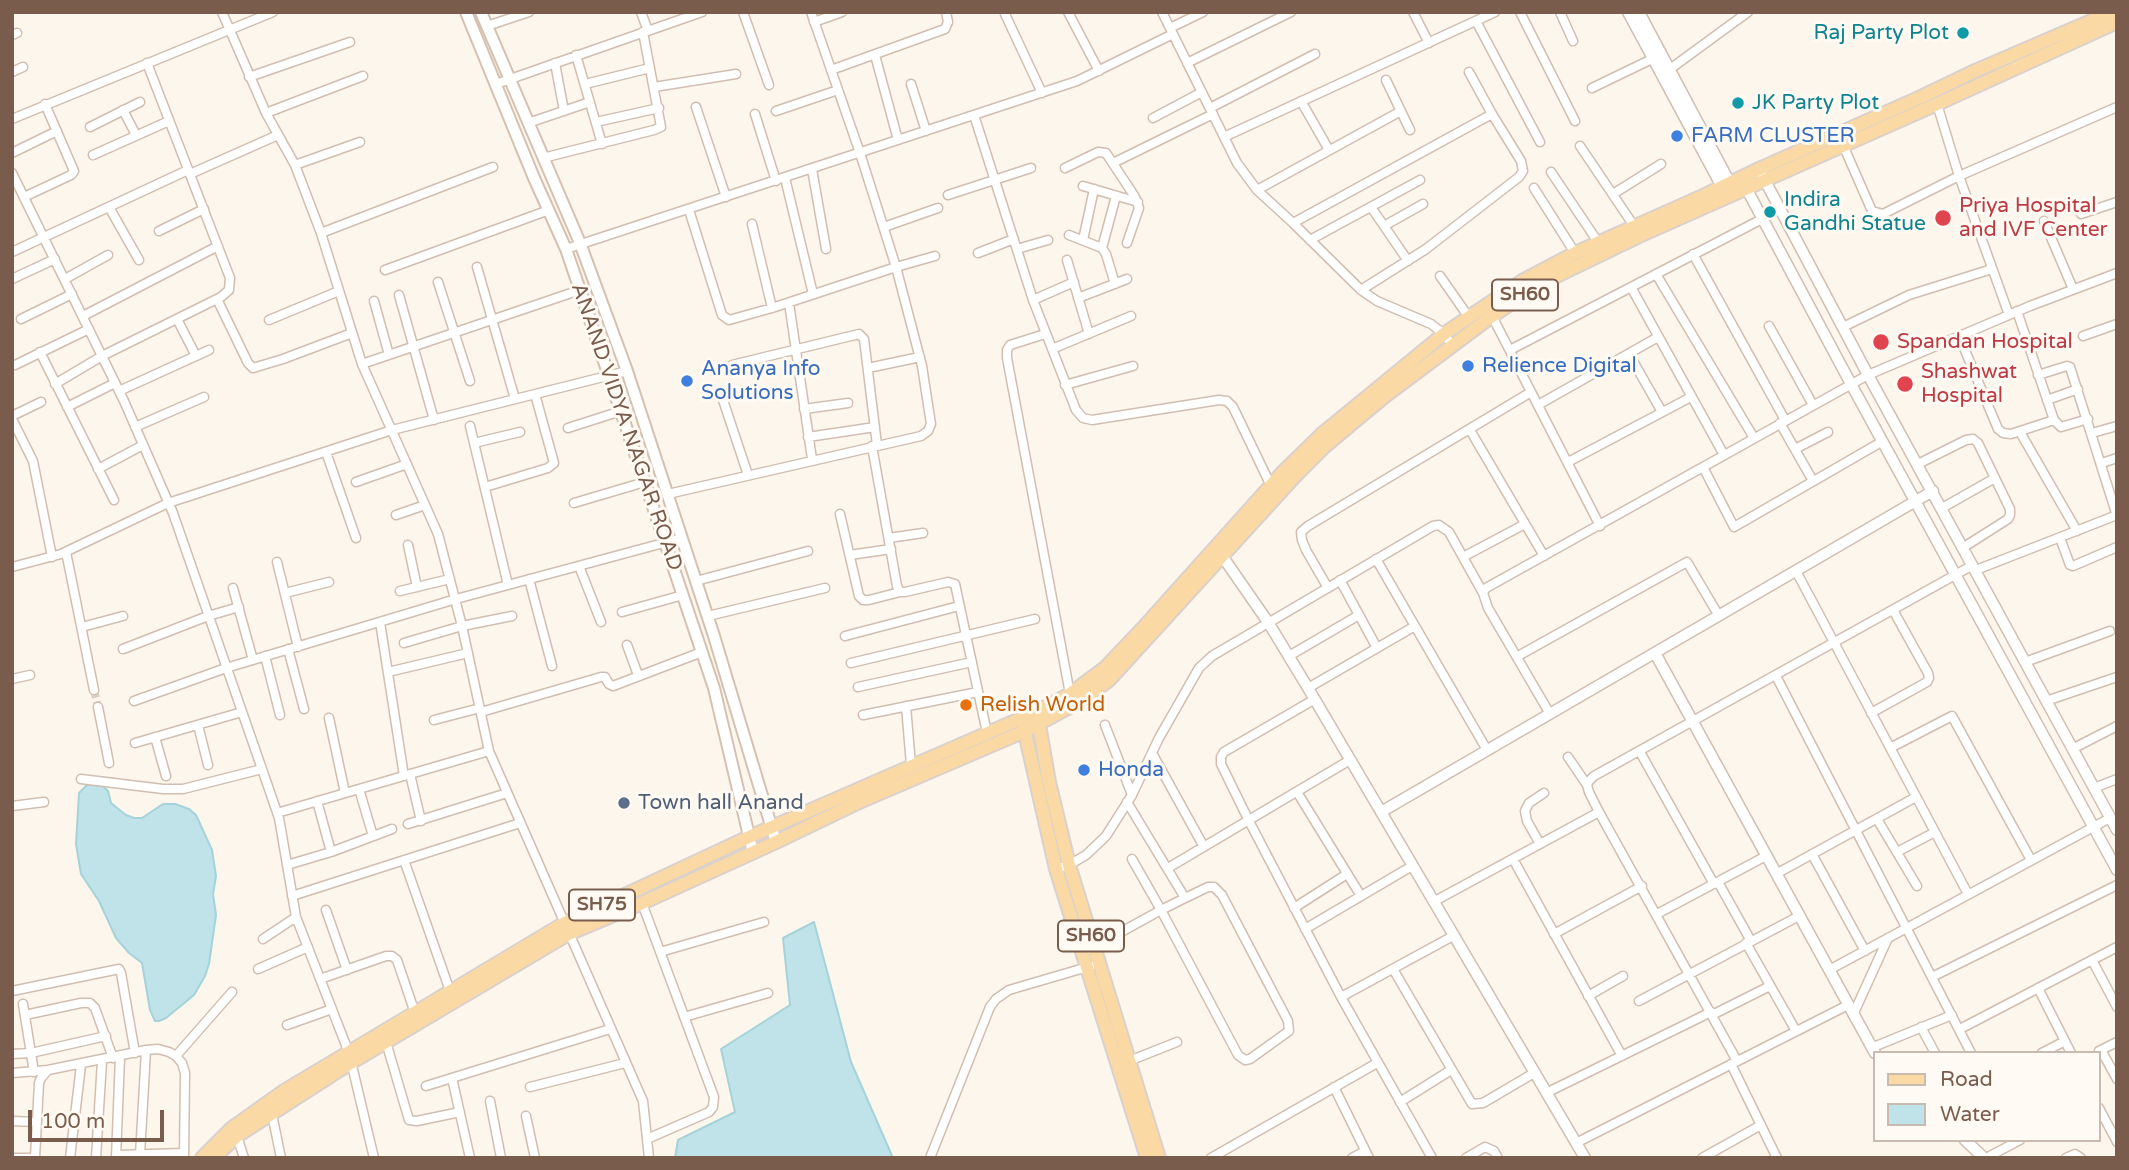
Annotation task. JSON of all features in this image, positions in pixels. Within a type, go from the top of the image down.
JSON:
[{"type":"main road","name":"ANAND VIDYA NAGAR ROAD","points":[[466,12],[566,249],[580,290],[714,688],[753,853]]},
{"type":"main road","name":"ANAND VIDYA NAGAR ROAD","points":[[481,12],[580,243],[627,371],[708,617],[776,842]]},
{"type":"main road","name":"SH60","points":[[1274,491],[1385,396],[1492,316],[1546,281],[1735,184],[1759,169],[2112,12]]},
{"type":"main road","name":"SH60","points":[[1038,718],[1079,702],[1109,680],[1322,434],[1468,316],[1524,280],[1598,242],[1735,184],[1765,181],[2117,22]]},
{"type":"main road","name":"SH60","points":[[1038,718],[1105,668],[1219,552]]},
{"type":"main road","name":"SH60","points":[[1038,718],[1063,867],[1081,952],[1092,965],[1129,1062],[1159,1158]]},
{"type":"main road","name":"SH75","points":[[202,1158],[232,1128],[285,1091],[350,1057],[386,1042],[566,929],[642,904],[1038,718]]},
{"type":"main road","name":"SH60","points":[[1023,725],[1063,867],[1094,947],[1092,965],[1147,1158]]},
{"type":"main road","name":"SH75","points":[[213,1158],[237,1136],[450,991],[749,837],[987,733],[1023,725]]},
{"type":"street","points":[[222,12],[266,113],[295,165],[321,233],[362,364],[438,534],[463,626],[489,751],[643,1101],[649,1158]]},
{"type":"street","points":[[12,119],[273,12]]},
{"type":"street","points":[[487,26],[529,12]]},
{"type":"street","points":[[543,158],[658,129],[661,123],[659,108],[641,12]]},
{"type":"street","points":[[496,84],[702,12]]},
{"type":"street","points":[[743,12],[769,85]]},
{"type":"street","points":[[668,494],[921,436],[928,431],[931,424],[920,357],[896,267],[811,12]]},
{"type":"street","points":[[814,22],[842,12]]},
{"type":"street","points":[[831,70],[945,29],[948,22],[946,12]]},
{"type":"street","points":[[1068,12],[1099,71]]},
{"type":"street","points":[[1162,12],[1241,169],[1257,190],[1361,290],[1377,301],[1431,324],[1444,334],[1452,346]]},
{"type":"street","points":[[566,249],[1077,81],[1203,12]]},
{"type":"street","points":[[1187,63],[1291,12]]},
{"type":"street","points":[[1425,12],[1415,15],[1429,43]]},
{"type":"street","points":[[1224,136],[1495,12]]},
{"type":"street","points":[[1520,12],[1575,121]]},
{"type":"street","points":[[1560,12],[1573,41]]},
{"type":"street","points":[[1628,12],[1661,77],[1735,184],[1764,218],[1851,384],[2117,870]]},
{"type":"street","points":[[1639,12],[1735,184]]},
{"type":"street","points":[[1661,77],[1747,12]]},
{"type":"street","points":[[1004,14],[1042,93]]},
{"type":"street","points":[[1476,21],[1540,142]]},
{"type":"street","points":[[249,77],[350,42]]},
{"type":"street","points":[[1113,163],[1315,54]]},
{"type":"street","points":[[576,55],[602,144]]},
{"type":"street","points":[[875,55],[898,141]]},
{"type":"street","points":[[1592,88],[1652,59]]},
{"type":"street","points":[[55,384],[102,356],[217,299],[229,290],[230,278],[147,63]]},
{"type":"street","points":[[555,63],[564,111]]},
{"type":"street","points":[[12,72],[23,67]]},
{"type":"street","points":[[585,84],[650,68]]},
{"type":"street","points":[[1361,290],[1426,249],[1523,171],[1521,161],[1469,72]]},
{"type":"street","points":[[654,87],[736,74]]},
{"type":"street","points":[[266,113],[363,76]]},
{"type":"street","points":[[1386,80],[1410,130]]},
{"type":"street","points":[[911,84],[926,131]]},
{"type":"street","points":[[776,111],[838,90]]},
{"type":"street","points":[[1153,118],[1202,92]]},
{"type":"street","points":[[1301,101],[1329,150]]},
{"type":"street","points":[[90,127],[140,102]]},
{"type":"street","points":[[528,123],[590,102]]},
{"type":"street","points":[[24,197],[71,176],[74,171],[45,104]]},
{"type":"street","points":[[1937,104],[1992,269],[2013,313],[2054,420],[2061,427],[2088,419]]},
{"type":"street","points":[[696,107],[726,197]]},
{"type":"street","points":[[1843,145],[1872,211],[1879,215],[1959,176],[2117,107]]},
{"type":"street","points":[[596,122],[659,108]]},
{"type":"street","points":[[123,110],[136,135]]},
{"type":"street","points":[[1257,190],[1401,111]]},
{"type":"street","points":[[755,114],[781,179],[813,294]]},
{"type":"street","points":[[1293,223],[1492,114]]},
{"type":"street","points":[[974,115],[1033,300],[1076,410],[1083,418],[1093,420],[1219,400],[1227,401],[1233,407],[1274,491]]},
{"type":"street","points":[[93,155],[169,121]]},
{"type":"street","points":[[12,153],[57,131]]},
{"type":"street","points":[[12,252],[109,207],[278,135]]},
{"type":"street","points":[[295,165],[360,142]]},
{"type":"street","points":[[1580,146],[1634,226]]},
{"type":"street","points":[[1065,168],[1103,151],[1113,163],[1138,202],[1138,215],[1127,243]]},
{"type":"street","points":[[1613,194],[1661,164]]},
{"type":"street","points":[[321,233],[493,167]]},
{"type":"street","points":[[948,195],[1031,168]]},
{"type":"street","points":[[812,169],[826,249]]},
{"type":"street","points":[[1759,169],[1868,375],[2117,830]]},
{"type":"street","points":[[1551,172],[1598,242]]},
{"type":"street","points":[[12,173],[16,191],[24,197],[65,279],[117,387],[168,503],[277,813],[296,917],[350,1057],[374,1158]]},
{"type":"street","points":[[1310,240],[1420,180]]},
{"type":"street","points":[[1083,186],[1138,202]]},
{"type":"street","points":[[1534,188],[1575,253]]},
{"type":"street","points":[[1083,240],[1094,189]]},
{"type":"street","points":[[1115,284],[1102,248],[1116,196]]},
{"type":"street","points":[[2081,214],[2117,202]]},
{"type":"street","points":[[1384,226],[1423,204]]},
{"type":"street","points":[[109,207],[139,260]]},
{"type":"street","points":[[1371,207],[1408,261]]},
{"type":"street","points":[[884,227],[938,208]]},
{"type":"street","points":[[159,231],[204,209]]},
{"type":"street","points":[[385,270],[549,210]]},
{"type":"street","points":[[689,210],[722,315],[729,320],[936,256]]},
{"type":"street","points":[[1510,351],[1764,218]]},
{"type":"street","points":[[2044,221],[2073,289]]},
{"type":"street","points":[[752,224],[772,308]]},
{"type":"street","points":[[1069,236],[1102,248]]},
{"type":"street","points":[[978,253],[1014,239]]},
{"type":"street","points":[[1017,249],[1048,240]]},
{"type":"street","points":[[83,316],[218,246]]},
{"type":"street","points":[[1693,254],[1813,481]]},
{"type":"street","points":[[65,279],[108,255]]},
{"type":"street","points":[[12,279],[55,259]]},
{"type":"street","points":[[1067,260],[1089,334]]},
{"type":"street","points":[[477,267],[516,399]]},
{"type":"street","points":[[1843,327],[1909,295],[1992,269]]},
{"type":"street","points":[[1483,593],[1492,584],[1868,375],[2013,313],[2117,273]]},
{"type":"street","points":[[1656,274],[1754,438]]},
{"type":"street","points":[[1440,276],[1468,316]]},
{"type":"street","points":[[1078,298],[1127,279]]},
{"type":"street","points":[[438,282],[470,382]]},
{"type":"street","points":[[1033,300],[1073,282]]},
{"type":"street","points":[[1631,287],[1724,455]]},
{"type":"street","points":[[362,364],[580,290]]},
{"type":"street","points":[[269,320],[339,291]]},
{"type":"street","points":[[21,319],[72,294]]},
{"type":"street","points":[[399,295],[434,420]]},
{"type":"street","points":[[217,299],[248,363],[253,368],[352,334]]},
{"type":"street","points":[[374,301],[389,355]]},
{"type":"street","points":[[789,303],[812,459]]},
{"type":"street","points":[[1052,349],[1130,316]]},
{"type":"street","points":[[1492,316],[1600,526]]},
{"type":"street","points":[[177,319],[196,356]]},
{"type":"street","points":[[2083,336],[2117,324]]},
{"type":"street","points":[[1769,326],[1813,405]]},
{"type":"street","points":[[15,365],[89,329]]},
{"type":"street","points":[[732,365],[859,334],[864,339],[875,445],[900,592]]},
{"type":"street","points":[[1045,334],[1010,345],[1007,358],[1070,694]]},
{"type":"street","points":[[1959,336],[1998,429],[2011,434],[2054,420]]},
{"type":"street","points":[[1538,405],[1658,337]]},
{"type":"street","points":[[67,407],[209,350]]},
{"type":"street","points":[[40,352],[114,500]]},
{"type":"street","points":[[1629,354],[1662,412]]},
{"type":"street","points":[[868,368],[920,357]]},
{"type":"street","points":[[1065,385],[1133,366]]},
{"type":"street","points":[[1587,785],[1594,776],[1957,575],[2117,515],[2070,367],[2038,374]]},
{"type":"street","points":[[12,567],[66,552],[168,503],[392,430],[627,371]]},
{"type":"street","points":[[2047,400],[2078,390]]},
{"type":"street","points":[[1328,587],[1301,540],[1301,532],[1531,392]]},
{"type":"street","points":[[485,487],[548,468],[554,463],[535,394]]},
{"type":"street","points":[[135,427],[204,397]]},
{"type":"street","points":[[722,397],[748,475]]},
{"type":"street","points":[[1568,463],[1691,397]]},
{"type":"street","points":[[41,402],[12,417],[33,461],[52,557]]},
{"type":"street","points":[[804,409],[848,403]]},
{"type":"street","points":[[568,428],[621,411]]},
{"type":"street","points":[[470,426],[508,585]]},
{"type":"street","points":[[2092,433],[2117,426]]},
{"type":"street","points":[[808,437],[875,427]]},
{"type":"street","points":[[1470,430],[1544,556]]},
{"type":"street","points":[[474,443],[520,432]]},
{"type":"street","points":[[1795,449],[1828,432]]},
{"type":"street","points":[[2020,432],[2077,531]]},
{"type":"street","points":[[1918,464],[1966,440],[1973,439],[1978,443],[2011,509],[2008,519],[1964,547]]},
{"type":"street","points":[[1703,467],[1734,527],[1883,441]]},
{"type":"street","points":[[98,469],[143,445]]},
{"type":"street","points":[[326,452],[356,538]]},
{"type":"street","points":[[2102,463],[2117,458]]},
{"type":"street","points":[[356,482],[407,464]]},
{"type":"street","points":[[1942,508],[1995,478]]},
{"type":"street","points":[[574,503],[645,482]]},
{"type":"street","points":[[1381,812],[1933,491]]},
{"type":"street","points":[[396,515],[425,505]]},
{"type":"street","points":[[840,514],[859,596],[863,600],[951,582],[955,584],[987,733]]},
{"type":"street","points":[[1463,557],[1525,524]]},
{"type":"street","points":[[1063,867],[1097,846],[1129,799],[1199,668],[1212,656],[1427,529],[1439,525],[1449,532],[1483,593],[1488,608],[1550,713]]},
{"type":"street","points":[[890,538],[923,533]]},
{"type":"street","points":[[134,701],[226,668],[456,599],[682,538]]},
{"type":"street","points":[[2060,538],[2070,565],[2073,566],[2117,547]]},
{"type":"street","points":[[408,545],[417,587]]},
{"type":"street","points":[[850,555],[891,549]]},
{"type":"street","points":[[696,582],[808,551]]},
{"type":"street","points":[[66,552],[94,690]]},
{"type":"street","points":[[1219,552],[1268,622],[1315,699],[1585,1158]]},
{"type":"street","points":[[1376,559],[1487,750]]},
{"type":"street","points":[[277,562],[298,647]]},
{"type":"street","points":[[1518,656],[1686,562],[1719,616]]},
{"type":"street","points":[[579,566],[601,622]]},
{"type":"street","points":[[1796,571],[1968,894]]},
{"type":"street","points":[[400,591],[450,579]]},
{"type":"street","points":[[529,579],[552,666]]},
{"type":"street","points":[[1340,580],[1377,648]]},
{"type":"street","points":[[285,593],[329,582]]},
{"type":"street","points":[[233,588],[253,660]]},
{"type":"street","points":[[708,617],[825,588]]},
{"type":"street","points":[[622,612],[682,594]]},
{"type":"street","points":[[845,636],[959,606]]},
{"type":"street","points":[[123,649],[239,607]]},
{"type":"street","points":[[1871,713],[1927,682],[1929,678],[1893,610]]},
{"type":"street","points":[[1289,656],[1359,615]]},
{"type":"street","points":[[82,627],[123,616]]},
{"type":"street","points":[[404,643],[463,626],[512,616]]},
{"type":"street","points":[[851,663],[1035,619]]},
{"type":"street","points":[[380,622],[407,775],[421,821]]},
{"type":"street","points":[[1308,688],[1415,626]]},
{"type":"street","points":[[2025,662],[2110,631]]},
{"type":"street","points":[[627,645],[638,674]]},
{"type":"street","points":[[288,649],[304,709]]},
{"type":"street","points":[[434,720],[601,677],[613,686],[638,674],[702,652]]},
{"type":"street","points":[[388,672],[468,653]]},
{"type":"street","points":[[1655,653],[1873,1050],[1952,1015]]},
{"type":"street","points":[[265,656],[281,715]]},
{"type":"street","points":[[858,687],[972,662]]},
{"type":"street","points":[[12,679],[30,675]]},
{"type":"street","points":[[1776,676],[1970,1051]]},
{"type":"street","points":[[2046,701],[2117,677]]},
{"type":"street","points":[[863,715],[978,692]]},
{"type":"street","points":[[1315,699],[1224,752],[1221,757],[1223,772],[1341,998],[1433,1158]]},
{"type":"street","points":[[906,706],[911,765]]},
{"type":"street","points":[[98,707],[109,763]]},
{"type":"street","points":[[135,743],[242,712]]},
{"type":"street","points":[[1890,748],[1952,716],[2031,860]]},
{"type":"street","points":[[329,718],[345,793]]},
{"type":"street","points":[[198,725],[208,765]]},
{"type":"street","points":[[1105,725],[1129,799],[1185,898]]},
{"type":"street","points":[[2072,749],[2117,726]]},
{"type":"street","points":[[155,737],[166,776]]},
{"type":"street","points":[[277,813],[489,751]]},
{"type":"street","points":[[1640,751],[1749,942],[1796,1031]]},
{"type":"street","points":[[1152,753],[1204,847]]},
{"type":"street","points":[[1569,757],[1587,785],[1711,1014],[1777,1158]]},
{"type":"street","points":[[1168,868],[1350,760]]},
{"type":"street","points":[[81,779],[183,789],[262,769]]},
{"type":"street","points":[[2094,788],[2117,779]]},
{"type":"street","points":[[359,789],[373,836]]},
{"type":"street","points":[[1297,792],[1361,896]]},
{"type":"street","points":[[408,824],[507,793]]},
{"type":"street","points":[[1540,844],[1527,821],[1525,811],[1529,803],[1544,793]]},
{"type":"street","points":[[1776,874],[1916,797]]},
{"type":"street","points":[[317,801],[331,852]]},
{"type":"street","points":[[12,806],[44,802]]},
{"type":"street","points":[[1433,902],[1600,812]]},
{"type":"street","points":[[1829,970],[2110,818]]},
{"type":"street","points":[[1877,819],[1917,886]]},
{"type":"street","points":[[292,896],[520,822]]},
{"type":"street","points":[[287,865],[392,829]]},
{"type":"street","points":[[1897,852],[1935,832]]},
{"type":"street","points":[[1812,855],[1865,951]]},
{"type":"street","points":[[1657,914],[1766,856]]},
{"type":"street","points":[[1081,952],[1094,947],[1161,910],[1185,898],[1208,887],[1214,887],[1288,1021],[1289,1031],[1250,1059],[1245,1060],[1238,1055],[1161,910],[1132,859]]},
{"type":"street","points":[[1513,859],[1622,1056]]},
{"type":"street","points":[[404,860],[450,991]]},
{"type":"street","points":[[1305,929],[1412,866]]},
{"type":"street","points":[[1294,908],[1348,874]]},
{"type":"street","points":[[1933,977],[2117,885]]},
{"type":"street","points":[[1554,934],[1642,886]]},
{"type":"street","points":[[642,904],[714,1097],[713,1107],[709,1112],[647,1139]]},
{"type":"street","points":[[327,910],[347,970]]},
{"type":"street","points":[[1640,1001],[1799,916]]},
{"type":"street","points":[[263,939],[296,917]]},
{"type":"street","points":[[660,952],[764,922]]},
{"type":"street","points":[[1341,998],[1453,936]]},
{"type":"street","points":[[1576,1143],[1796,1031],[1850,1010],[1888,938]]},
{"type":"street","points":[[258,969],[308,947]]},
{"type":"street","points":[[1960,1030],[2117,947]]},
{"type":"street","points":[[320,979],[392,956],[397,960],[415,1013]]},
{"type":"street","points":[[2092,960],[2117,1007]]},
{"type":"street","points":[[930,1158],[990,1007],[996,999],[1009,990],[1092,965]]},
{"type":"street","points":[[12,991],[119,969],[135,1053]]},
{"type":"street","points":[[1393,969],[1472,1104],[1478,1105],[1534,1073]]},
{"type":"street","points":[[1588,996],[1623,976]]},
{"type":"street","points":[[1546,1093],[1770,986]]},
{"type":"street","points":[[2038,988],[2070,1051]]},
{"type":"street","points":[[176,1056],[232,992]]},
{"type":"street","points":[[684,1017],[768,993]]},
{"type":"street","points":[[12,1073],[81,1065],[102,1060],[116,1057],[135,1053],[146,1050],[158,1049],[176,1056],[185,1073],[184,1155],[140,1154],[116,1157],[116,1057],[95,1008],[90,1003],[24,1015]]},
{"type":"street","points":[[23,1004],[34,1072]]},
{"type":"street","points":[[287,1025],[332,1009]]},
{"type":"street","points":[[1921,1027],[1934,1051]]},
{"type":"street","points":[[426,1086],[610,1029]]},
{"type":"street","points":[[12,1054],[31,1053],[106,1037]]},
{"type":"street","points":[[2046,1051],[2065,1041]]},
{"type":"street","points":[[386,1042],[409,1121],[460,1112]]},
{"type":"street","points":[[1129,1062],[1177,1042]]},
{"type":"street","points":[[2101,1051],[2117,1042]]},
{"type":"street","points":[[140,1154],[146,1050]]},
{"type":"street","points":[[2101,1055],[2117,1079]]},
{"type":"street","points":[[96,1158],[102,1060]]},
{"type":"street","points":[[530,1087],[625,1063]]},
{"type":"street","points":[[1211,1158],[1377,1063]]},
{"type":"street","points":[[70,1158],[81,1065]]},
{"type":"street","points":[[35,1158],[39,1083],[48,1070]]},
{"type":"street","points":[[1400,1102],[1451,1070]]},
{"type":"street","points":[[452,1078],[470,1158]]},
{"type":"street","points":[[1334,1087],[1367,1154],[1352,1158]]},
{"type":"street","points":[[489,1101],[501,1158]]},
{"type":"street","points":[[2101,1112],[2117,1142]]},
{"type":"street","points":[[272,1114],[281,1158]]},
{"type":"street","points":[[526,1116],[536,1158]]},
{"type":"street","points":[[12,1121],[37,1122]]},
{"type":"street","points":[[1702,1158],[1761,1125]]},
{"type":"street","points":[[237,1136],[244,1158]]},
{"type":"street","points":[[1967,1142],[1985,1158],[2016,1142]]},
{"type":"street","points":[[1466,1158],[1485,1147],[1494,1151],[1498,1158]]},
{"type":"street","points":[[2066,1158],[2075,1154],[2081,1158]]},
{"type":"street","points":[[14,1158],[29,1158]]},
{"type":"water","points":[[95,783],[108,791],[111,803],[134,818],[142,818],[163,804],[175,804],[189,809],[196,815],[212,850],[216,876],[213,894],[216,915],[209,964],[194,995],[159,1021],[155,1021],[150,1010],[142,963],[116,938],[99,901],[81,874],[76,844],[79,793],[87,785]]},
{"type":"water","points":[[814,922],[851,1062],[893,1158],[675,1158],[678,1140],[735,1112],[721,1049],[790,1005],[783,938]]},
{"type":"tunnel","points":[[94,690],[98,707]]},
{"type":"place","name":"Raj Party Plot","points":[[1963,33]]},
{"type":"place","name":"JK Party Plot","points":[[1738,103]]},
{"type":"place","name":"FARM CLUSTER","points":[[1677,136]]},
{"type":"place","name":"Indira Gandhi Statue","points":[[1770,212]]},
{"type":"place","name":"Priya Hospital and IVF Center","points":[[1943,218]]},
{"type":"place","name":"Spandan Hospital","points":[[1881,342]]},
{"type":"place","name":"Relience Digital","points":[[1468,366]]},
{"type":"place","name":"Ananya Info Solutions","points":[[687,381]]},
{"type":"place","name":"Shashwat Hospital","points":[[1905,384]]},
{"type":"place","name":"Relish World","points":[[966,705]]},
{"type":"place","name":"Honda","points":[[1084,770]]},
{"type":"place","name":"Town hall Anand","points":[[624,803]]}]
